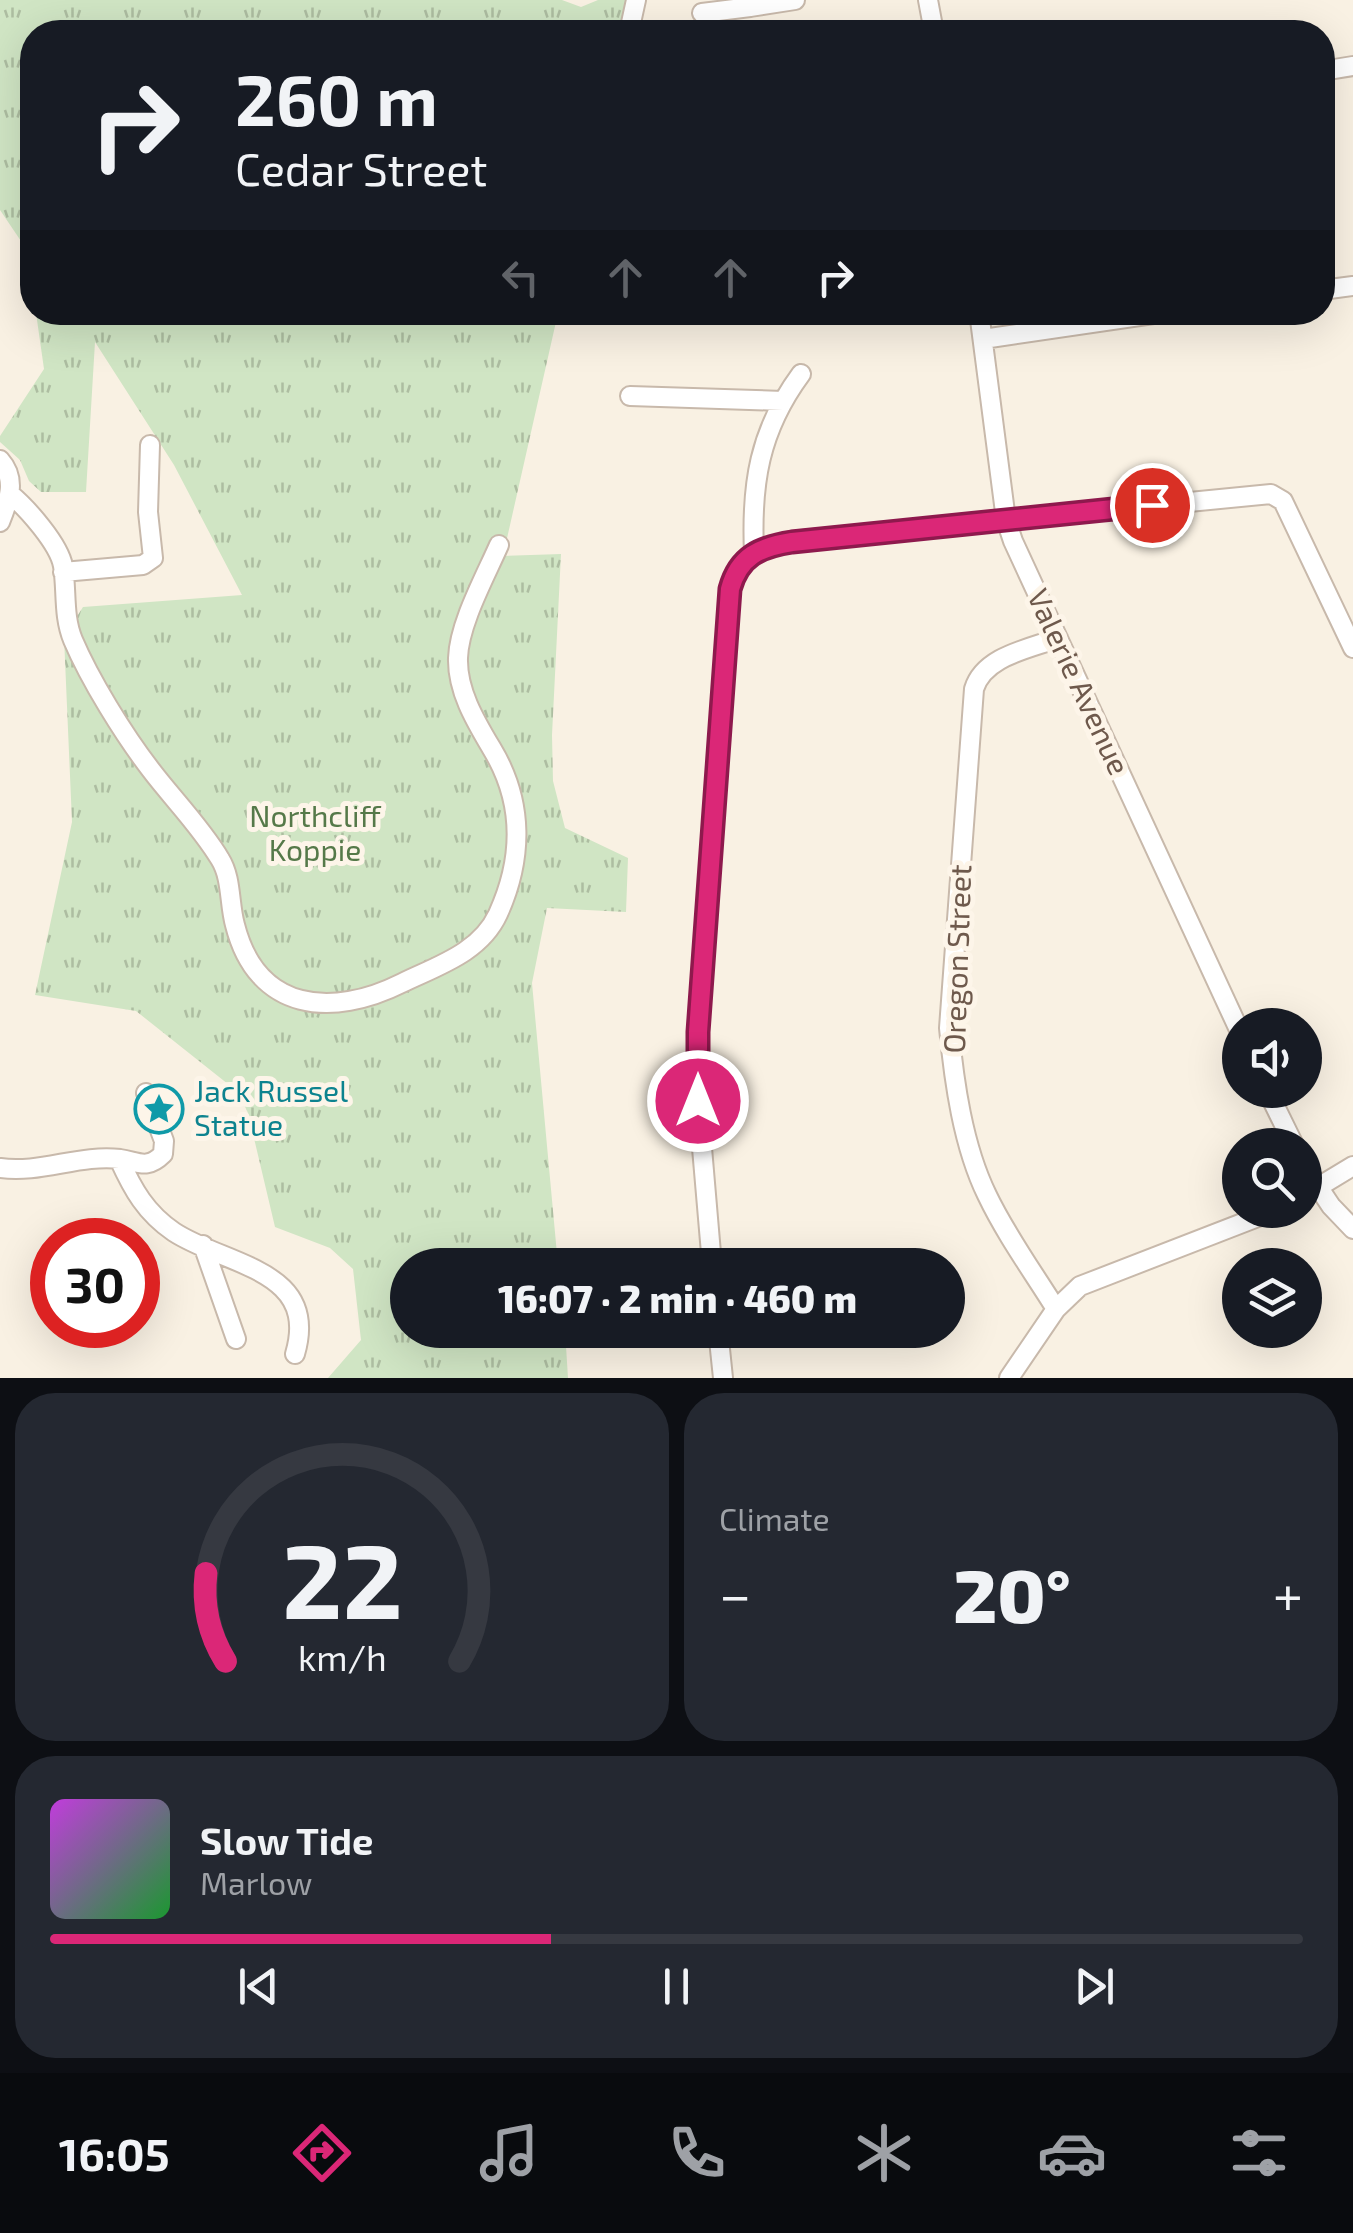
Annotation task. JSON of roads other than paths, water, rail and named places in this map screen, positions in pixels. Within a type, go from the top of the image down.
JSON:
[{"type":"street","points":[[702,13],[749,3],[795,0]]},
{"type":"street","name":"Valerie Avenue","points":[[981,325],[1006,520],[1229,1008]]},
{"type":"street","points":[[983,339],[1078,325]]},
{"type":"street","points":[[754,553],[754,477],[782,401],[801,374]]},
{"type":"street","points":[[630,396],[782,401]]},
{"type":"street","points":[[64,572],[143,564],[153,558],[148,512],[150,445]]},
{"type":"street","points":[[0,460],[9,473],[10,494],[0,522]]},
{"type":"street","points":[[10,494],[60,557],[74,642],[132,744],[220,858],[244,950],[268,984],[284,996],[307,1002],[342,1004],[390,989],[462,954],[488,932],[506,895],[516,860],[518,824],[513,792],[466,701],[458,659],[462,636],[499,545]]},
{"type":"street","points":[[711,1248],[698,1101],[698,1032],[730,589],[734,573],[754,553],[773,545],[821,539],[1261,494],[1277,496],[1293,521],[1353,648]]},
{"type":"street","name":"Oregon Street","points":[[1056,1309],[996,1212],[976,1169],[953,1063],[950,1028],[974,689],[978,677],[990,665],[1058,638]]},
{"type":"street","points":[[0,1168],[20,1170],[119,1159],[142,1166],[156,1162],[163,1154],[164,1141],[146,1093]]},
{"type":"street","points":[[119,1159],[137,1200],[175,1232],[245,1264],[286,1290],[296,1301],[301,1334],[295,1354]]},
{"type":"street","points":[[1322,1185],[1353,1166]]},
{"type":"street","points":[[1322,1201],[1353,1228]]},
{"type":"street","points":[[1009,1378],[1056,1309],[1080,1286],[1229,1228]]},
{"type":"street","points":[[203,1245],[236,1339]]},
{"type":"street","points":[[720,1348],[723,1378]]},
{"type":"place","name":"Jack Russel Statue","points":[[159,1109]]},
{"type":"park label","name":"Northcliff Koppie","points":[[315,834]]}]
